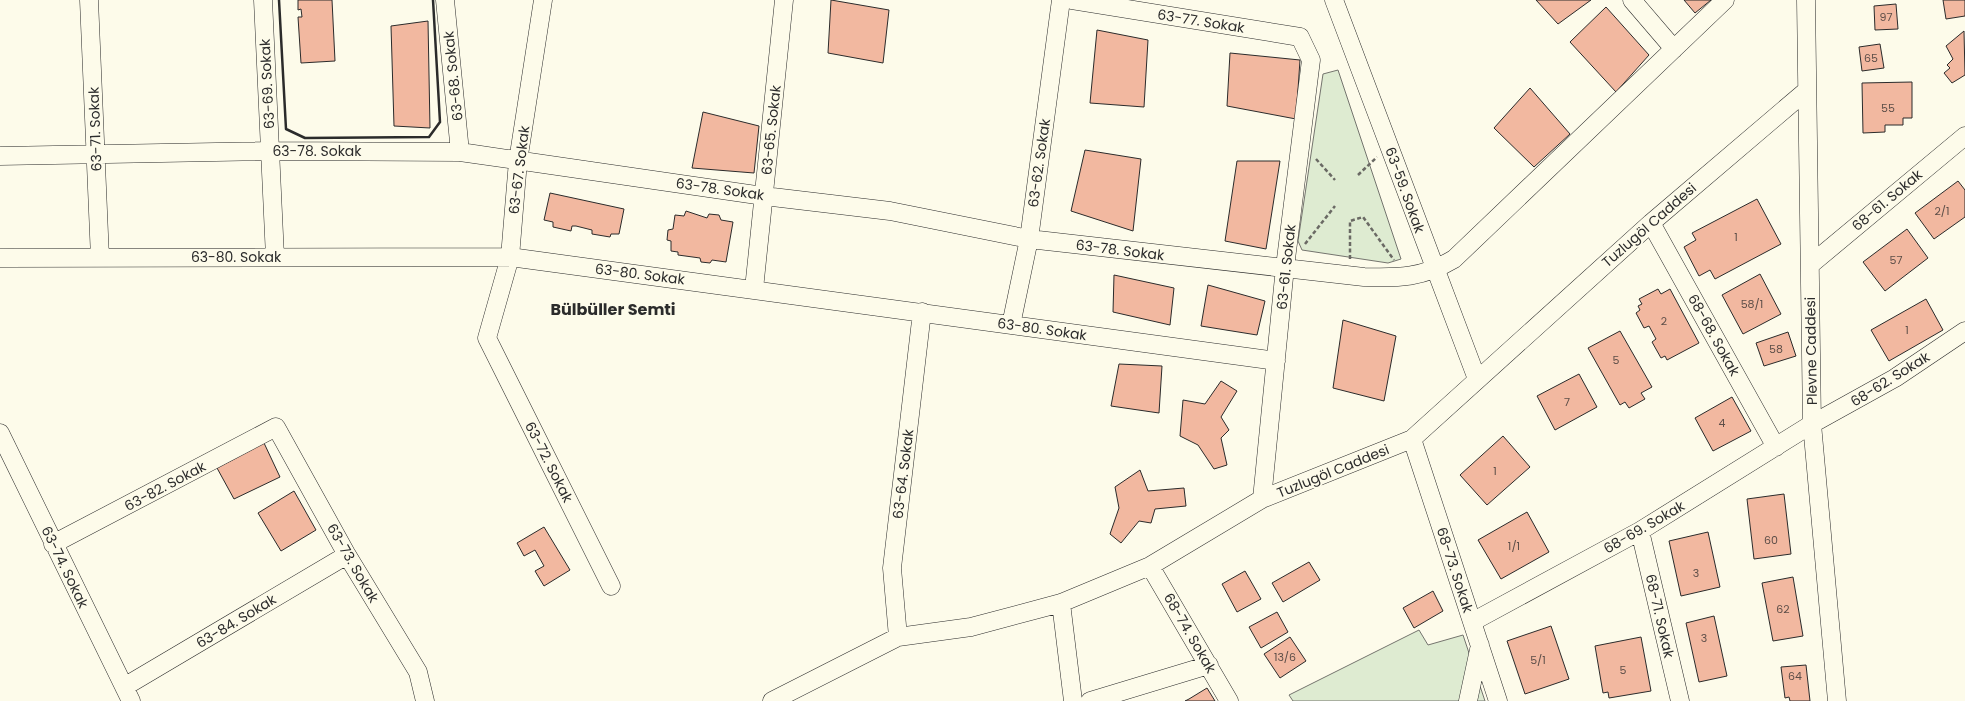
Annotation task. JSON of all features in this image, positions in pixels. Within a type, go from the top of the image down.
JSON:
[{"type":"street","name":"63-71. Sokak","points":[[90,0],[100,258]]},
{"type":"street","name":"63-69. Sokak","points":[[263,0],[275,257]]},
{"type":"street","name":"63-68. Sokak","points":[[445,0],[460,152]]},
{"type":"street","name":"63-67. Sokak","points":[[487,338],[510,257],[518,161],[543,0]]},
{"type":"street","name":"63-65. Sokak","points":[[754,289],[784,0]]},
{"type":"street","name":"63-62. Sokak","points":[[1012,325],[1028,239],[1061,0]]},
{"type":"street","name":"63-77. Sokak","points":[[1072,0],[1300,37]]},
{"type":"street","name":"63-59. Sokak","points":[[1334,0],[1434,270],[1477,379]]},
{"type":"street","points":[[1632,0],[1674,49]]},
{"type":"street","name":"63-78. Sokak","points":[[0,156],[270,150],[460,152],[764,196],[890,211],[1028,239],[1286,265],[1349,275],[1406,277],[1434,270],[1454,259],[1725,0]]},
{"type":"street","name":"Plevne Caddesi","points":[[1806,0],[1812,424],[1837,701]]},
{"type":"street","name":"63-61. Sokak","points":[[1262,499],[1286,265],[1311,60],[1300,37]]},
{"type":"street","name":"Tuzlugöl Caddesi","points":[[772,701],[898,637],[971,626],[1061,603],[1150,566],[1262,499],[1412,439],[1651,223],[1806,91]]},
{"type":"street","name":"68-61. Sokak","points":[[1810,265],[1965,136]]},
{"type":"street","name":"68-68. Sokak","points":[[1651,223],[1776,447]]},
{"type":"street","name":"63-80. Sokak","points":[[0,258],[510,257],[1276,361]]},
{"type":"street","name":"63-64. Sokak","points":[[898,637],[892,568],[922,312]]},
{"type":"street","name":"68-62. Sokak","points":[[1812,424],[1895,378],[1965,331]]},
{"type":"street","name":"63-72. Sokak","points":[[487,338],[611,586]]},
{"type":"street","name":"68-69. Sokak","points":[[1472,622],[1640,531],[1812,424]]},
{"type":"street","name":"63-82. Sokak","points":[[53,544],[276,428]]},
{"type":"street","name":"63-73. Sokak","points":[[276,428],[347,555],[418,672],[423,700]]},
{"type":"street","name":"63-74. Sokak","points":[[0,433],[128,694]]},
{"type":"street","name":"68-73. Sokak","points":[[1412,439],[1498,701]]},
{"type":"street","name":"68-71. Sokak","points":[[1640,531],[1680,701]]},
{"type":"street","name":"63-84. Sokak","points":[[128,694],[347,555]]},
{"type":"street","name":"68-74. Sokak","points":[[1150,566],[1229,701]]},
{"type":"street","points":[[1061,603],[1072,701]]},
{"type":"street","points":[[1468,701],[1480,644]]},
{"type":"street","points":[[1090,701],[1209,665]]},
{"type":"path","points":[[1301,143],[1335,180]]},
{"type":"path","points":[[1358,175],[1388,146]]},
{"type":"path","points":[[1286,265],[1335,206]]},
{"type":"path","points":[[1349,275],[1350,220],[1363,217],[1406,277]]},
{"type":"green space","points":[[1338,70],[1401,259],[1388,263],[1302,250],[1298,241],[1323,74]]},
{"type":"green space","points":[[1419,630],[1428,645],[1463,635],[1485,701],[1293,701],[1289,695]]},
{"type":"building","points":[[298,0],[332,0],[335,61],[301,63],[298,17],[302,17],[301,9],[298,10]]},
{"type":"building","points":[[831,0],[889,10],[883,63],[828,53]]},
{"type":"building","points":[[1536,0],[1591,0],[1558,24]]},
{"type":"building","points":[[1684,0],[1711,0],[1695,13]]},
{"type":"building","points":[[1943,0],[1965,0],[1965,16],[1946,19]]},
{"type":"building","points":[[1896,4],[1898,29],[1875,30],[1874,6]]},
{"type":"building","points":[[1606,7],[1649,55],[1616,92],[1570,42]]},
{"type":"building","points":[[428,21],[430,128],[394,126],[391,26]]},
{"type":"building","points":[[1097,30],[1148,40],[1144,107],[1090,103]]},
{"type":"building","points":[[1964,31],[1965,75],[1952,83],[1944,73],[1950,68],[1947,65],[1953,59],[1946,46]]},
{"type":"building","points":[[1880,44],[1884,68],[1862,71],[1859,47]]},
{"type":"building","points":[[1230,53],[1300,60],[1296,119],[1227,106]]},
{"type":"building","points":[[1912,82],[1912,118],[1903,118],[1903,125],[1885,125],[1885,132],[1863,133],[1862,83]]},
{"type":"building","points":[[1530,88],[1570,134],[1534,167],[1494,128]]},
{"type":"building","points":[[703,112],[759,126],[754,173],[692,168]]},
{"type":"building","points":[[1085,150],[1141,159],[1133,231],[1071,211]]},
{"type":"building","points":[[1237,161],[1280,161],[1266,249],[1225,241]]},
{"type":"building","points":[[1958,181],[1965,190],[1965,217],[1934,239],[1915,213]]},
{"type":"building","points":[[550,193],[624,209],[619,234],[611,234],[610,237],[592,234],[592,230],[576,226],[572,226],[571,231],[553,227],[553,222],[544,220]]},
{"type":"building","points":[[1757,199],[1781,244],[1715,279],[1710,270],[1699,276],[1684,247],[1696,240],[1692,233]]},
{"type":"building","points":[[686,211],[707,218],[709,214],[719,215],[721,220],[733,222],[726,262],[712,260],[710,263],[701,262],[700,258],[678,255],[678,252],[671,251],[671,241],[667,240],[668,230],[673,229],[675,215],[684,216]]},
{"type":"building","points":[[1907,229],[1928,258],[1885,291],[1863,262]]},
{"type":"building","points":[[1760,274],[1781,314],[1743,334],[1722,295]]},
{"type":"building","points":[[1114,275],[1174,288],[1170,325],[1113,312]]},
{"type":"building","points":[[1208,285],[1265,301],[1257,335],[1201,326]]},
{"type":"building","points":[[1658,289],[1661,294],[1670,289],[1699,343],[1667,360],[1665,356],[1661,358],[1652,342],[1656,339],[1649,326],[1644,328],[1636,313],[1640,310],[1638,306],[1642,304],[1639,299]]},
{"type":"building","points":[[1926,299],[1943,330],[1889,361],[1871,330]]},
{"type":"building","points":[[1343,320],[1396,336],[1384,401],[1333,388]]},
{"type":"building","points":[[1620,331],[1652,387],[1641,393],[1645,399],[1629,408],[1625,402],[1620,405],[1588,348]]},
{"type":"building","points":[[1788,332],[1796,356],[1764,366],[1756,343]]},
{"type":"building","points":[[1119,364],[1162,366],[1159,413],[1111,406]]},
{"type":"building","points":[[1579,374],[1597,407],[1555,430],[1537,396]]},
{"type":"building","points":[[1221,381],[1237,391],[1221,417],[1229,430],[1221,438],[1227,465],[1214,469],[1198,445],[1180,436],[1183,400],[1205,404]]},
{"type":"building","points":[[1732,397],[1751,431],[1713,451],[1695,418]]},
{"type":"building","points":[[1503,436],[1530,467],[1487,505],[1460,475]]},
{"type":"building","points":[[264,443],[280,477],[234,499],[217,468]]},
{"type":"building","points":[[1140,470],[1148,491],[1184,488],[1186,506],[1155,509],[1151,523],[1139,521],[1121,543],[1110,534],[1119,508],[1115,487]]},
{"type":"building","points":[[294,491],[316,530],[281,551],[258,513]]},
{"type":"building","points":[[1784,494],[1791,554],[1754,559],[1747,499]]},
{"type":"building","points":[[1527,512],[1549,552],[1501,579],[1478,540]]},
{"type":"building","points":[[544,527],[570,570],[544,586],[535,571],[544,566],[535,550],[524,556],[517,543]]},
{"type":"building","points":[[1708,532],[1720,587],[1681,596],[1669,541]]},
{"type":"building","points":[[1309,562],[1320,580],[1283,602],[1272,583]]},
{"type":"building","points":[[1245,571],[1261,599],[1237,612],[1222,584]]},
{"type":"building","points":[[1793,577],[1803,636],[1773,641],[1762,583]]},
{"type":"building","points":[[1433,591],[1443,611],[1414,628],[1403,608]]},
{"type":"building","points":[[1277,612],[1288,632],[1261,648],[1249,627]]},
{"type":"building","points":[[1714,616],[1727,676],[1699,682],[1686,623]]},
{"type":"building","points":[[1551,626],[1569,679],[1525,694],[1507,641]]},
{"type":"building","points":[[1290,637],[1306,661],[1280,678],[1264,654]]},
{"type":"building","points":[[1641,637],[1651,691],[1609,698],[1608,692],[1603,693],[1595,646]]},
{"type":"building","points":[[1806,665],[1810,701],[1790,701],[1789,697],[1785,698],[1781,667]]},
{"type":"building","points":[[1207,688],[1215,701],[1185,701],[1189,699]]},
{"type":"wall","points":[[279,0],[286,129],[305,138],[429,137],[440,122],[433,0]]},
{"type":"district","name":"Bülbüller Semti","points":[[613,309]]}]
